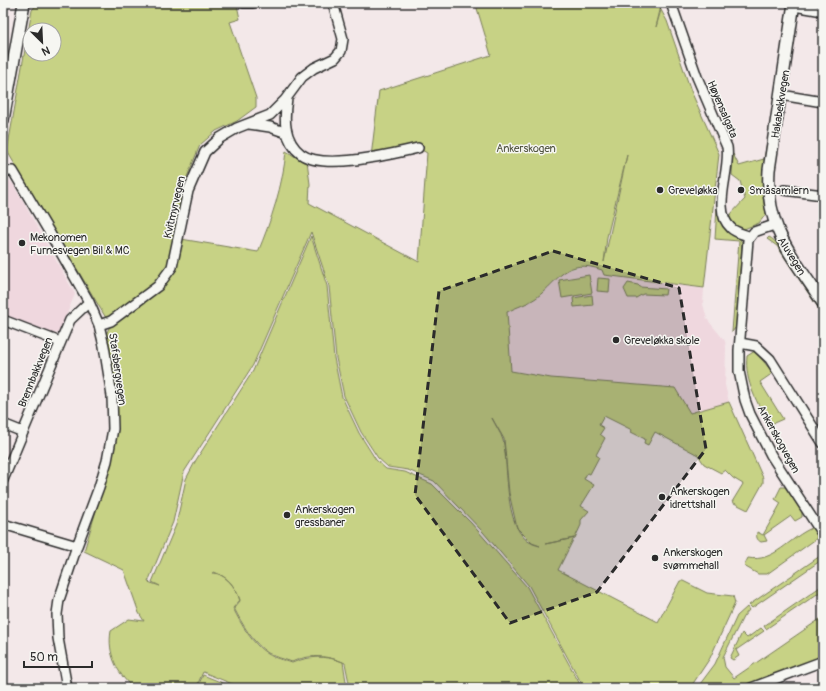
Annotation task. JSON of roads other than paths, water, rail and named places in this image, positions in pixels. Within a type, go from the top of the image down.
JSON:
[{"type":"main road","points":[[3,120],[5,99],[24,3]]},
{"type":"main road","name":"Hakabekkvegen","points":[[769,205],[769,170],[794,5]]},
{"type":"main road","name":"Aluvegen","points":[[769,205],[774,225],[781,239],[823,303]]},
{"type":"street","points":[[243,3],[253,3]]},
{"type":"street","name":"Kvitmyrvegen","points":[[99,325],[111,321],[162,281],[172,266],[188,191],[205,152],[220,138],[270,115],[287,98],[302,77],[314,68],[335,58],[341,51],[343,39],[333,3]]},
{"type":"street","name":"Høyensalgata","points":[[671,3],[697,77],[727,147],[729,158],[722,201],[725,220],[731,228],[750,237]]},
{"type":"street","points":[[794,5],[823,12]]},
{"type":"street","points":[[781,95],[823,102]]},
{"type":"street","points":[[287,98],[284,116],[287,133],[302,155],[319,160],[359,160],[381,157],[418,148]]},
{"type":"street","points":[[248,124],[270,127],[287,133]]},
{"type":"street","name":"Stafsbergvegen","points":[[3,171],[13,171],[89,302],[99,325],[112,396],[113,429],[107,461],[99,487],[76,546],[59,600],[57,614],[58,638],[67,688]]},
{"type":"street","points":[[784,190],[823,195]]},
{"type":"street","points":[[750,237],[754,232],[774,225]]},
{"type":"street","name":"Ankerskogvegen","points":[[750,237],[748,244],[739,371],[750,414],[771,455],[823,535]]},
{"type":"street","name":"Brennbakkvegen","points":[[3,480],[70,320],[89,302]]},
{"type":"street","points":[[3,320],[60,342]]},
{"type":"street","points":[[740,343],[756,346],[770,359],[823,443]]},
{"type":"street","points":[[3,424],[23,432]]},
{"type":"street","points":[[3,524],[76,546]]},
{"type":"street","points":[[751,688],[823,661]]},
{"type":"place","name":"Greveløkka","points":[[660,190]]},
{"type":"place","name":"Småsamlern","points":[[741,190]]},
{"type":"place","name":"Mekonomen Furnesvegen Bil & MC","points":[[22,243]]},
{"type":"place","name":"Greveløkka skole","points":[[616,340]]},
{"type":"place","name":"Ankerskogen idrettshall","points":[[662,497]]},
{"type":"place","name":"Ankerskogen gressbaner","points":[[287,515]]},
{"type":"place","name":"Ankerskogen svømmehall","points":[[655,558]]},
{"type":"park label","name":"Ankerskogen","points":[[526,148]]}]
